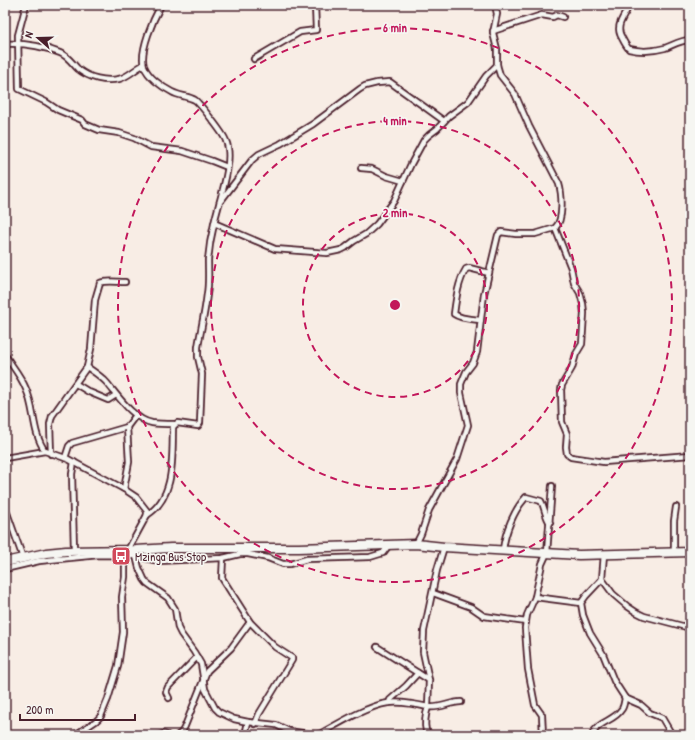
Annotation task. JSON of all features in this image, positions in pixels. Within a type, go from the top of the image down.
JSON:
[{"type":"highway","points":[[5,562],[46,553],[74,550],[127,553],[171,548],[388,546],[416,544],[547,553],[604,554],[690,552]]},
{"type":"street","points":[[26,5],[19,31],[19,89],[99,130],[118,133],[134,138],[155,148],[182,151],[227,167]]},
{"type":"street","points":[[88,367],[98,374],[116,395],[143,420],[152,423],[177,423],[198,426],[200,424],[202,374],[198,357],[198,347],[207,292],[208,258],[214,223],[227,167],[228,148],[226,140],[198,102],[191,98],[172,93],[151,76],[144,65],[144,53],[147,37],[153,20],[161,5]]},
{"type":"street","points":[[254,59],[300,32],[316,30],[315,5]]},
{"type":"street","points":[[416,544],[429,510],[458,459],[468,426],[461,392],[461,384],[475,359],[477,352],[484,294],[500,233],[535,234],[556,228],[559,224],[561,214],[561,191],[559,184],[531,130],[515,94],[500,75],[497,65],[497,49],[493,31],[497,14],[495,5]]},
{"type":"street","points":[[629,5],[618,30],[629,49],[643,51],[658,50],[672,44],[690,40]]},
{"type":"street","points":[[493,31],[542,15],[553,17],[557,15],[563,17]]},
{"type":"street","points":[[5,44],[19,43],[60,53],[70,60],[79,70],[99,79],[105,80],[121,78],[136,68],[144,65]]},
{"type":"street","points":[[214,223],[275,248],[326,253],[345,248],[370,231],[394,201],[419,147],[429,135],[438,129],[458,108],[472,98],[486,76],[497,65]]},
{"type":"street","points":[[219,204],[256,156],[308,128],[335,106],[364,86],[388,81],[444,121]]},
{"type":"street","points":[[361,168],[372,169],[386,176],[403,181]]},
{"type":"street","points":[[556,228],[571,268],[574,283],[582,298],[584,313],[582,344],[576,354],[572,368],[562,385],[561,390],[562,422],[567,434],[567,454],[571,457],[604,462],[690,455]]},
{"type":"street","points":[[480,320],[466,319],[455,315],[455,302],[461,279],[466,269],[469,268],[489,274]]},
{"type":"street","points":[[51,454],[50,424],[52,416],[88,367],[92,348],[95,300],[100,283],[104,281],[125,282]]},
{"type":"street","points":[[5,355],[27,389],[38,436],[45,451]]},
{"type":"street","points":[[76,384],[89,392],[108,400],[116,395]]},
{"type":"street","points":[[65,458],[69,446],[72,443],[127,427],[136,415]]},
{"type":"street","points":[[75,735],[101,716],[108,699],[118,666],[123,632],[122,597],[127,553],[147,515],[152,512],[160,502],[170,482],[174,424]]},
{"type":"street","points":[[124,489],[129,462],[127,427]]},
{"type":"street","points":[[5,458],[45,451],[65,458],[124,489],[136,497],[147,511],[147,515]]},
{"type":"street","points":[[74,462],[72,474],[74,550]]},
{"type":"street","points":[[543,735],[542,715],[535,705],[528,669],[525,641],[527,616],[535,597],[542,564],[547,553],[550,523],[550,492],[552,486]]},
{"type":"street","points":[[503,550],[511,522],[521,503],[526,497],[541,501],[545,515],[550,523]]},
{"type":"street","points":[[5,507],[23,558]]},
{"type":"street","points":[[674,552],[674,521],[676,507]]},
{"type":"street","points":[[5,569],[39,561],[127,553],[159,561],[222,558],[240,554],[248,554],[268,558],[283,564],[290,564],[307,559],[370,557],[383,553],[388,546]]},
{"type":"street","points":[[431,735],[426,731],[424,720],[428,707],[429,680],[423,652],[424,632],[437,570],[444,547]]},
{"type":"street","points":[[592,735],[599,725],[623,709],[624,698],[614,681],[603,654],[594,640],[583,614],[583,599],[602,579],[604,554]]},
{"type":"street","points":[[136,556],[139,568],[146,581],[161,592],[170,601],[175,609],[181,634],[197,657],[203,669],[204,681],[208,695],[215,708],[219,712],[234,719],[255,724],[276,725],[289,731],[316,735],[340,722],[372,708],[389,703],[418,704],[438,708],[448,704],[461,702]]},
{"type":"street","points":[[222,558],[222,578],[250,622],[270,643],[292,658],[259,714],[255,724]]},
{"type":"street","points":[[602,579],[613,594],[636,612],[690,628]]},
{"type":"street","points":[[433,593],[471,607],[484,616],[526,622]]},
{"type":"street","points":[[535,597],[582,603]]},
{"type":"street","points":[[178,735],[182,732],[185,726],[207,671],[231,648],[250,622]]},
{"type":"street","points":[[377,647],[429,680]]},
{"type":"street","points":[[169,698],[166,692],[168,687],[197,657]]},
{"type":"street","points":[[389,703],[390,700],[418,673]]},
{"type":"street","points":[[624,698],[641,704],[650,713],[662,718],[672,735]]},
{"type":"street","points":[[245,735],[248,722]]},
{"type":"street","points":[[160,735],[167,735]]},
{"type":"place","name":"Mzinga Bus Stop","points":[[121,556]]}]
